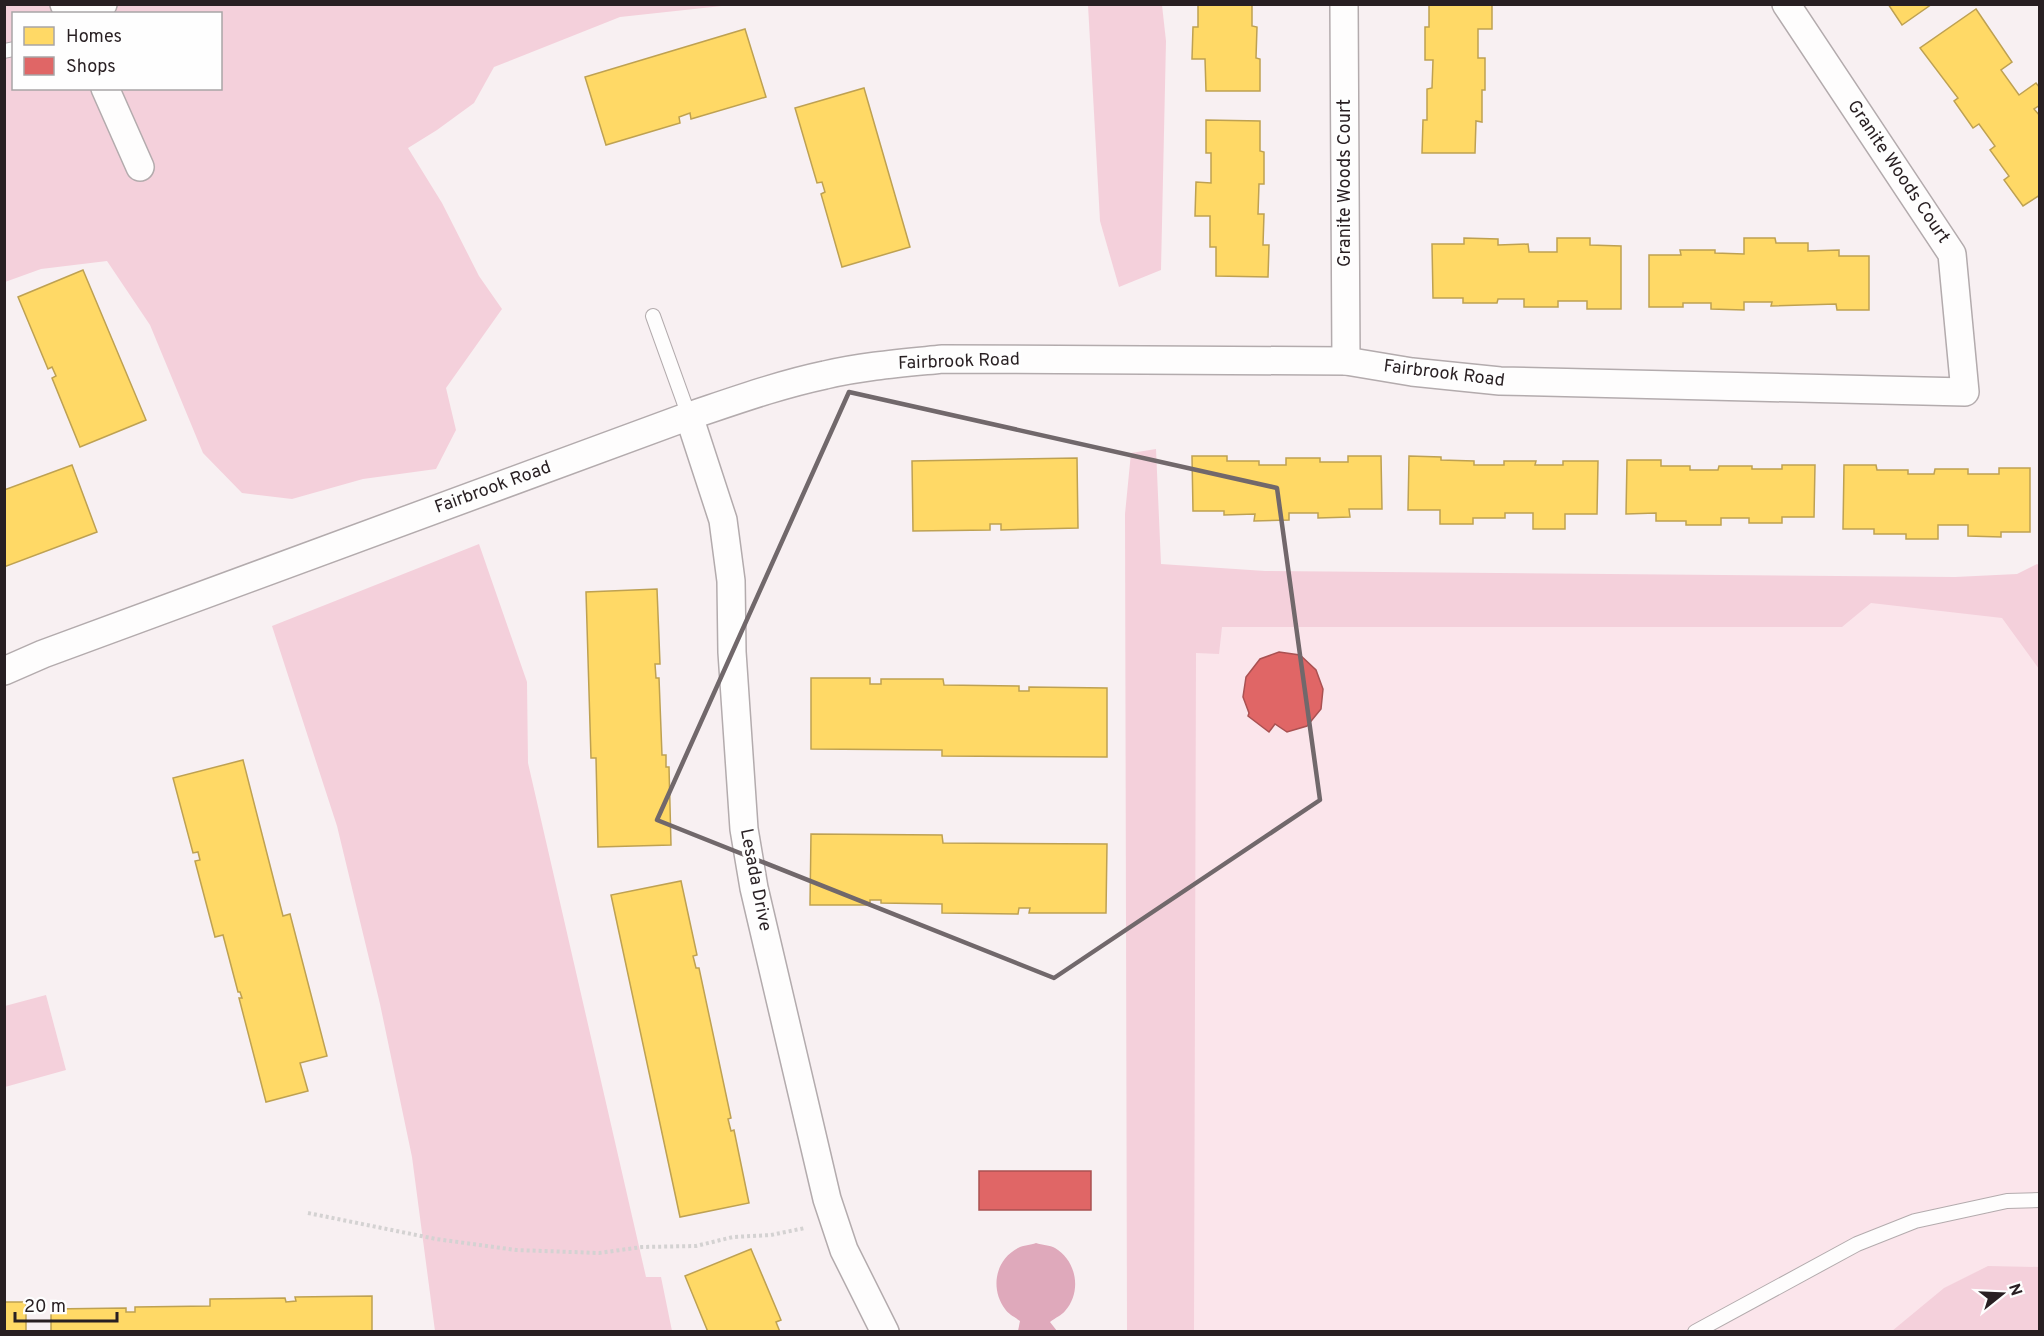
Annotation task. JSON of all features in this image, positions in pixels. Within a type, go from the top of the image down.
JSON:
[{"type":"street","points":[[90,12],[103,4]]},
{"type":"street","name":"Granite Woods Court","points":[[1344,4],[1346,361]]},
{"type":"street","name":"Granite Woods Court","points":[[1786,4],[1952,254],[1965,392]]},
{"type":"street","points":[[106,90],[140,167]]},
{"type":"street","name":"Fairbrook Road","points":[[4,671],[54,650],[752,394],[825,375],[884,365],[943,359],[1346,361],[1412,372],[1500,381],[1965,392]]},
{"type":"street","name":"Lesada Drive","points":[[689,416],[723,520],[731,581],[732,652],[744,829],[754,888],[827,1199],[844,1250],[885,1332]]},
{"type":"lane","points":[[653,316],[689,416]]},
{"type":"lane","points":[[1695,1332],[1857,1244],[1915,1221],[2007,1201],[2040,1200]]},
{"type":"path","points":[[308,1214],[459,1242],[516,1250],[599,1253],[642,1247],[696,1246],[733,1237],[771,1235],[835,1222]]},
{"type":"highlighted area","points":[[849,392],[1277,488],[1320,800],[1054,978],[657,820]]},
{"type":"shaded area","points":[[5,5],[731,5],[620,17],[494,67],[474,103],[408,148],[442,203],[479,276],[502,309],[446,388],[456,430],[436,469],[363,479],[292,499],[242,493],[203,453],[150,325],[107,261],[41,269],[5,282]]},
{"type":"shaded area","points":[[1088,5],[1162,5],[1166,41],[1161,270],[1119,287],[1100,221]]},
{"type":"shaded area","points":[[1156,449],[1161,564],[1265,571],[1955,577],[2017,574],[2037,564],[2040,566],[2039,669],[2002,618],[1871,603],[1842,627],[1222,627],[1219,654],[1196,653],[1194,1331],[1127,1331],[1125,514],[1131,453]]},
{"type":"shaded area","points":[[479,544],[527,682],[528,763],[646,1277],[661,1277],[672,1331],[435,1331],[412,1157],[380,1004],[337,826],[272,626]]},
{"type":"shaded area","points":[[1143,577],[2039,598],[2039,1331],[1141,1332]]},
{"type":"shaded area","points":[[46,995],[66,1070],[5,1087],[5,1006]]},
{"type":"shaded area","points":[[1036,1243],[1053,1247],[1062,1254],[1075,1277],[1074,1295],[1070,1303],[1064,1312],[1050,1322],[1057,1331],[1018,1331],[1020,1321],[1006,1311],[997,1293],[997,1276],[1004,1260],[1018,1248]]},
{"type":"shaded area","points":[[1988,1266],[2039,1267],[2039,1331],[1892,1331],[1944,1288]]},
{"type":"building: Homes","points":[[1198,4],[1252,4],[1252,26],[1257,27],[1256,58],[1260,59],[1260,91],[1206,91],[1205,59],[1192,59],[1193,27],[1198,27]]},
{"type":"building: Homes","points":[[1429,4],[1492,4],[1492,29],[1478,29],[1478,58],[1485,58],[1485,90],[1482,90],[1482,122],[1476,121],[1475,153],[1422,153],[1423,120],[1427,120],[1427,89],[1432,88],[1433,60],[1425,60],[1425,27],[1429,27]]},
{"type":"building: Homes","points":[[1888,4],[1932,4],[1902,25]]},
{"type":"building: Homes","points":[[1976,9],[2012,62],[2001,70],[2019,95],[2036,83],[2040,88],[2040,105],[2034,109],[2040,116],[2040,195],[2023,206],[2004,180],[2009,176],[1990,150],[1995,146],[1979,124],[1973,128],[1954,101],[1958,98],[1920,48]]},
{"type":"building: Homes","points":[[745,29],[766,97],[691,119],[690,113],[679,117],[680,123],[606,145],[585,77]]},
{"type":"building: Homes","points":[[864,88],[910,247],[842,267],[821,194],[825,192],[822,182],[817,183],[795,108]]},
{"type":"building: Homes","points":[[1206,120],[1260,121],[1260,151],[1264,152],[1264,184],[1259,184],[1258,214],[1264,214],[1263,245],[1269,245],[1268,277],[1216,276],[1216,247],[1210,247],[1210,216],[1195,216],[1196,182],[1211,183],[1211,153],[1206,153]]},
{"type":"building: Homes","points":[[1464,238],[1498,239],[1498,245],[1528,244],[1529,252],[1557,252],[1557,238],[1590,238],[1590,245],[1621,246],[1621,309],[1587,309],[1587,301],[1558,301],[1558,307],[1524,307],[1524,299],[1498,299],[1497,303],[1463,303],[1463,298],[1433,298],[1432,244],[1464,244]]},
{"type":"building: Homes","points":[[1744,238],[1775,238],[1776,243],[1808,243],[1808,251],[1839,250],[1839,256],[1869,256],[1869,310],[1837,310],[1836,304],[1771,306],[1772,302],[1744,302],[1744,310],[1711,309],[1711,303],[1683,303],[1683,307],[1649,307],[1649,255],[1681,255],[1680,250],[1715,250],[1715,253],[1744,254]]},
{"type":"building: Homes","points":[[83,270],[146,420],[80,447],[52,378],[56,376],[52,367],[48,369],[18,297]]},
{"type":"building: Homes","points":[[1192,456],[1227,456],[1227,461],[1259,461],[1259,465],[1286,465],[1286,458],[1320,458],[1320,462],[1348,462],[1348,456],[1381,456],[1382,509],[1349,509],[1350,517],[1318,518],[1318,513],[1289,513],[1289,520],[1254,521],[1255,514],[1224,515],[1224,511],[1193,511]]},
{"type":"building: Homes","points":[[1409,456],[1474,461],[1474,465],[1504,465],[1504,461],[1536,461],[1535,465],[1563,465],[1563,461],[1598,461],[1597,514],[1565,514],[1565,529],[1533,529],[1533,513],[1505,513],[1505,518],[1473,518],[1473,524],[1440,524],[1440,510],[1408,510]]},
{"type":"building: Homes","points":[[1077,458],[1078,528],[1001,530],[1001,524],[990,524],[990,530],[913,531],[912,461]]},
{"type":"building: Homes","points":[[1627,460],[1661,460],[1661,466],[1690,466],[1690,470],[1718,470],[1719,466],[1782,469],[1782,465],[1815,465],[1814,517],[1782,517],[1782,523],[1749,523],[1749,518],[1721,518],[1721,525],[1686,525],[1686,521],[1656,521],[1656,513],[1626,514]]},
{"type":"building: Homes","points":[[72,465],[97,532],[4,567],[4,490]]},
{"type":"building: Homes","points":[[1844,465],[1876,465],[1877,470],[1908,470],[1908,474],[1934,474],[1935,469],[1968,469],[1968,474],[1999,474],[1999,468],[2030,468],[2030,532],[2001,532],[2001,537],[1968,536],[1968,525],[1938,525],[1938,539],[1906,539],[1906,534],[1874,534],[1874,529],[1843,529]]},
{"type":"building: Homes","points":[[657,589],[660,664],[655,664],[656,678],[659,678],[662,755],[666,755],[666,767],[669,767],[671,845],[598,847],[596,758],[591,758],[586,592]]},
{"type":"building: Homes","points":[[811,678],[870,678],[870,684],[881,684],[881,679],[943,679],[944,685],[1019,686],[1019,691],[1029,691],[1029,687],[1107,688],[1107,757],[942,756],[942,750],[811,749]]},
{"type":"building: Homes","points":[[243,760],[283,916],[290,914],[327,1056],[300,1063],[308,1091],[266,1102],[239,998],[242,998],[238,992],[223,935],[215,937],[195,861],[200,860],[198,852],[193,853],[173,778]]},
{"type":"building: Homes","points":[[811,834],[942,835],[943,843],[1107,844],[1106,913],[1029,913],[1030,908],[1019,908],[1018,914],[942,913],[942,904],[881,903],[881,900],[870,900],[870,905],[810,905]]},
{"type":"building: Homes","points":[[681,881],[697,955],[693,956],[696,968],[699,968],[731,1118],[728,1119],[731,1131],[734,1130],[749,1203],[680,1217],[611,895]]},
{"type":"building: Homes","points":[[751,1249],[781,1320],[776,1322],[780,1332],[708,1332],[685,1276]]},
{"type":"building: Homes","points":[[372,1296],[372,1332],[51,1332],[51,1309],[126,1308],[126,1312],[135,1312],[135,1307],[210,1306],[210,1299],[285,1298],[286,1302],[296,1301],[295,1297]]},
{"type":"building: Homes","points":[[4,1302],[26,1302],[26,1332],[4,1332]]},
{"type":"building: Shops","points":[[1279,652],[1300,655],[1316,670],[1323,689],[1321,709],[1307,726],[1287,732],[1275,724],[1269,732],[1248,716],[1243,697],[1246,677],[1260,659]]},
{"type":"building: Shops","points":[[979,1171],[1091,1171],[1091,1210],[979,1210]]}]
